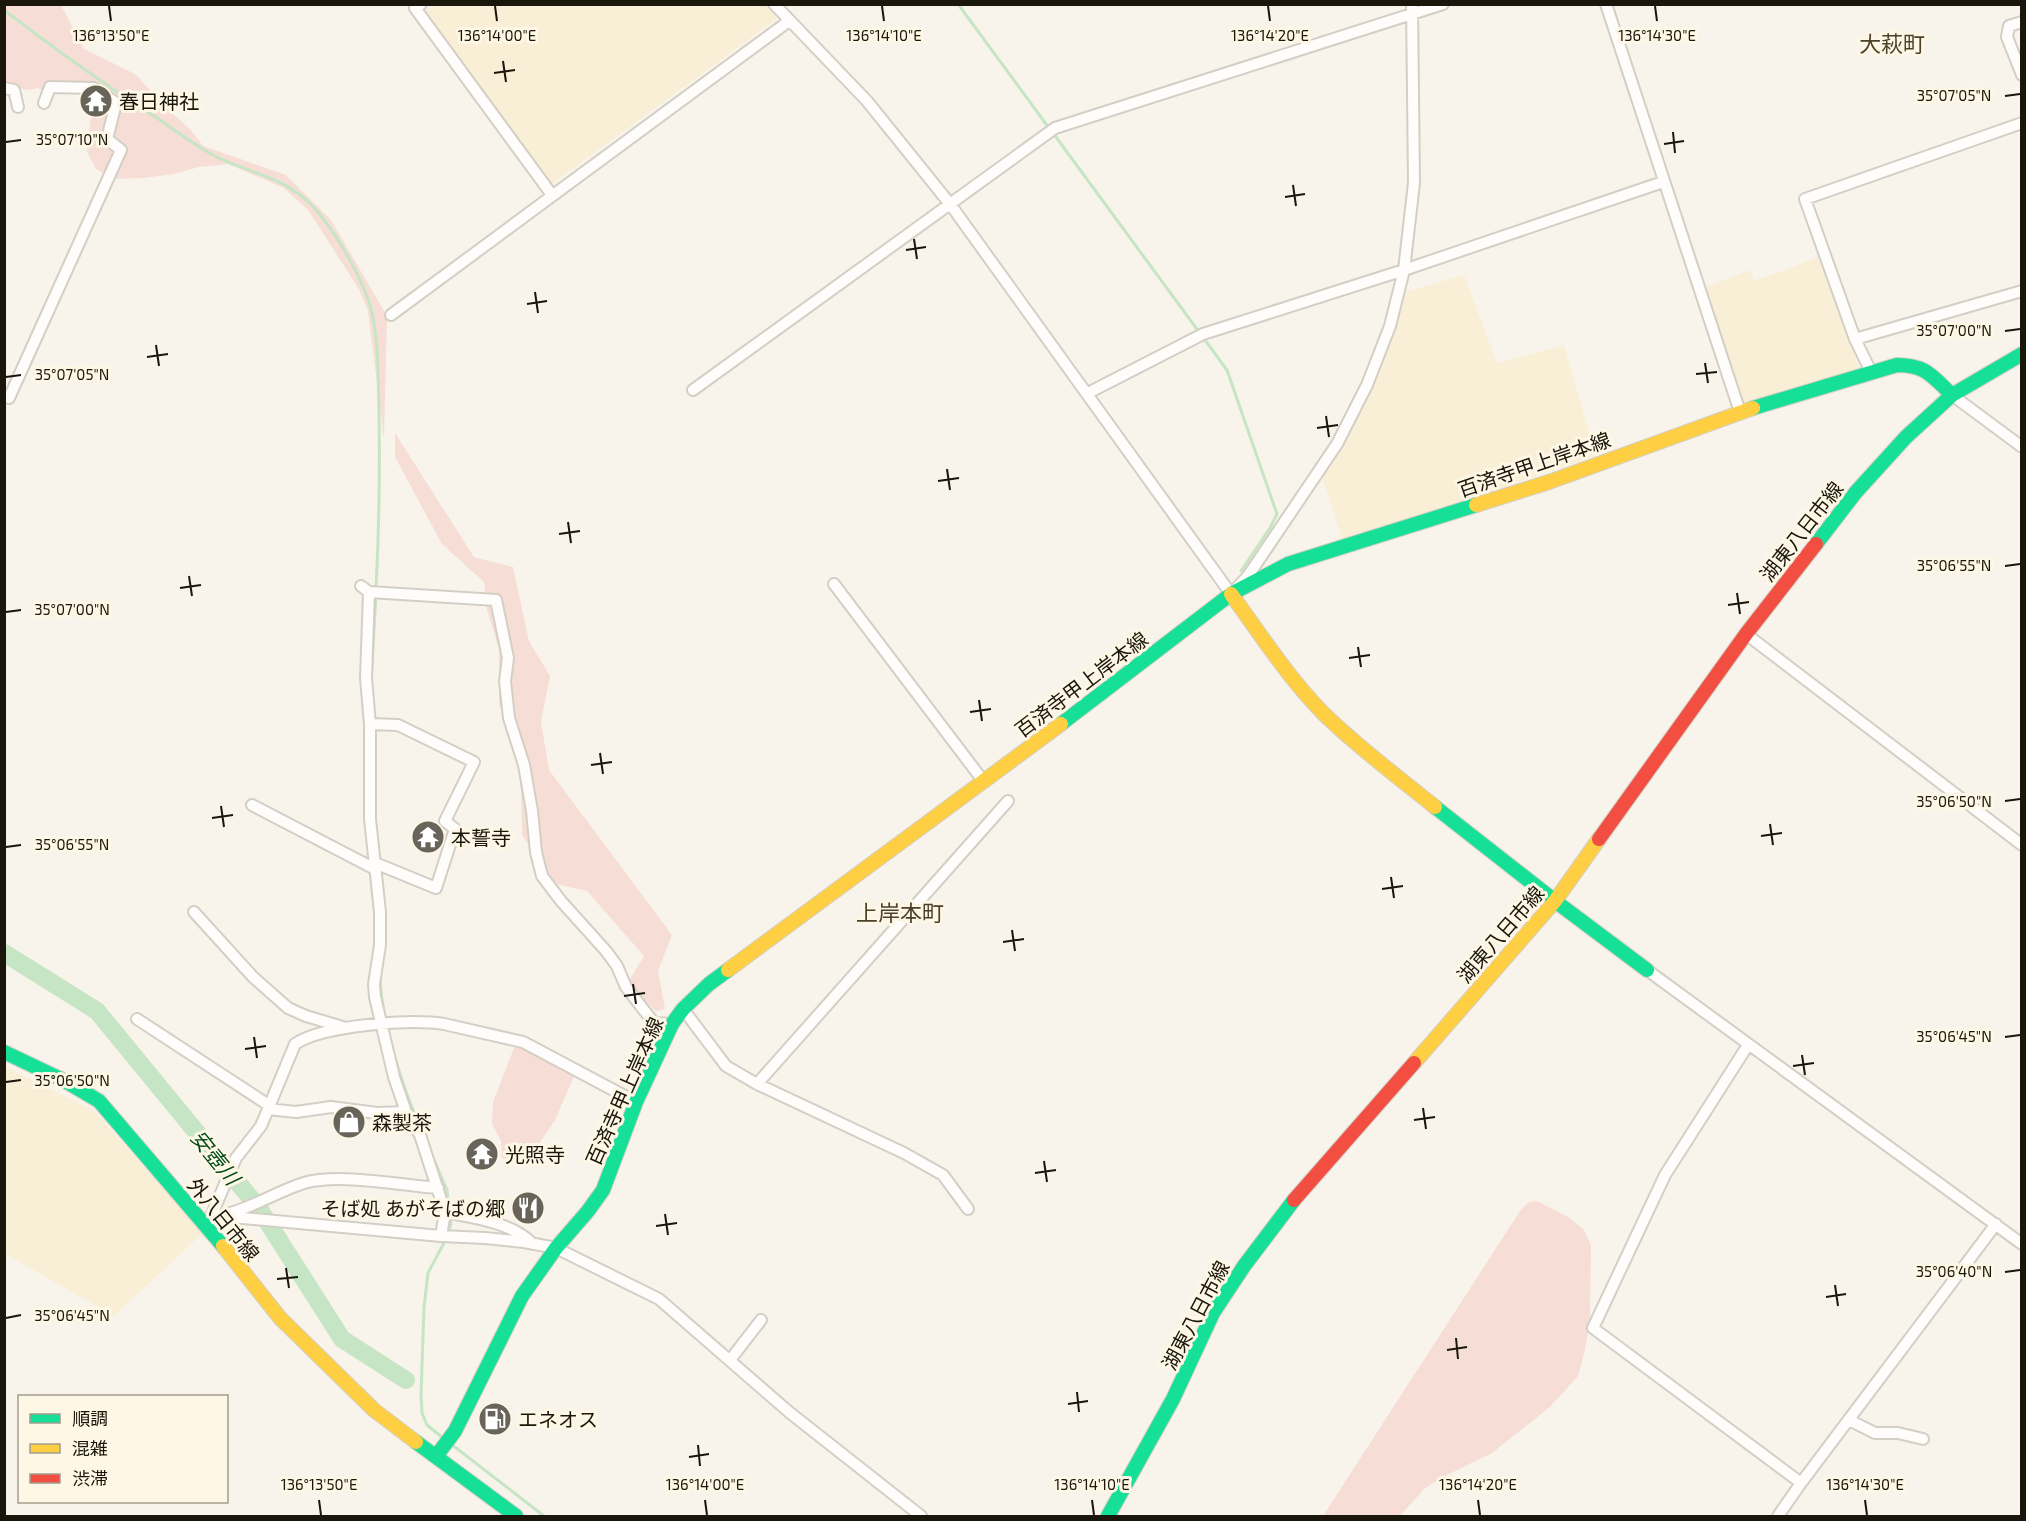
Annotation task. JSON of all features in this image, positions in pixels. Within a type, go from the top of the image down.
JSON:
[{"type":"main road","points":[[1952,395],[2022,354]]},
{"type":"main road","name":"百済寺甲上岸本線","points":[[441,1450],[455,1431],[522,1296],[556,1248],[603,1190],[636,1102],[672,1024],[683,1009],[709,984],[984,783],[1231,594],[1288,564],[1549,482],[1740,412],[1871,372],[1897,365],[1912,365],[1927,371],[1952,395]]},
{"type":"main road","name":"湖東八日市線","points":[[1108,1516],[1173,1399],[1214,1314],[1244,1266],[1288,1208],[1555,902],[1746,634],[1856,492],[1906,438],[1952,395]]},
{"type":"main road","points":[[1231,594],[1287,672],[1324,714],[1366,752],[1555,902],[1647,970]]},
{"type":"main road","name":"外八日市線","points":[[4,1052],[65,1081],[99,1101],[207,1226],[280,1318],[374,1410],[441,1450],[516,1516]]},
{"type":"street","points":[[421,4],[415,8],[552,195]]},
{"type":"street","points":[[774,4],[867,101],[950,204],[1231,594],[1248,576],[1337,444],[1366,385],[1390,327],[1404,270],[1414,183],[1412,9]]},
{"type":"street","points":[[693,390],[1054,128],[1412,9],[1443,4]]},
{"type":"street","points":[[1606,4],[1740,412]]},
{"type":"street","points":[[391,315],[789,21]]},
{"type":"street","points":[[2022,22],[2009,26],[2007,37],[2022,75]]},
{"type":"street","points":[[6,397],[9,398],[104,183],[121,150],[107,139],[116,103],[94,88],[50,87],[44,103]]},
{"type":"street","points":[[4,88],[14,90],[18,107]]},
{"type":"street","points":[[1871,372],[1856,339],[1805,199],[2022,123]]},
{"type":"street","points":[[1088,393],[1203,334],[1404,270],[1663,182]]},
{"type":"street","points":[[1856,339],[2022,291]]},
{"type":"street","points":[[1952,395],[2022,447]]},
{"type":"street","points":[[834,584],[984,783]]},
{"type":"street","points":[[441,1236],[445,1212],[420,1135],[406,1112],[394,1077],[374,984],[380,945],[380,923],[370,819],[370,724],[366,678],[365,589],[496,600],[508,658],[505,681],[509,718],[525,765],[536,852],[542,876],[561,902],[606,951],[617,966],[626,987],[654,1023],[672,1024]]},
{"type":"street","points":[[1746,634],[2022,845]]},
{"type":"street","points":[[252,805],[375,866],[436,888],[455,829],[445,820],[474,762],[398,726],[370,724]]},
{"type":"street","points":[[758,1084],[1008,801]]},
{"type":"street","points":[[194,912],[253,977],[288,1008],[349,1029]]},
{"type":"street","points":[[1647,970],[2022,1244]]},
{"type":"street","points":[[683,1009],[726,1066],[758,1084],[904,1153],[943,1174],[968,1209]]},
{"type":"street","points":[[137,1019],[269,1108],[296,1112],[331,1107],[377,1113],[406,1112]]},
{"type":"street","points":[[207,1226],[236,1158],[261,1126],[295,1044],[304,1038],[321,1033],[382,1024],[431,1022],[523,1042],[636,1102]]},
{"type":"street","points":[[1748,1045],[1665,1175],[1593,1328],[1801,1483]]},
{"type":"street","points":[[207,1226],[219,1216],[247,1209],[303,1184],[328,1179],[438,1188]]},
{"type":"street","points":[[445,1212],[482,1219],[522,1233],[533,1244]]},
{"type":"street","points":[[219,1216],[485,1238],[556,1248],[659,1299],[789,1412],[921,1516]]},
{"type":"street","points":[[1778,1516],[1996,1224]]},
{"type":"street","points":[[730,1360],[761,1320]]},
{"type":"street","points":[[1849,1420],[1875,1433],[1898,1433],[1923,1439]]},
{"type":"shaded area","points":[[435,4],[765,4],[778,18],[552,184],[425,12]]},
{"type":"shaded area","points":[[5,5],[61,5],[84,49],[135,74],[191,130],[203,146],[286,175],[331,220],[387,316],[384,440],[368,311],[359,289],[308,210],[284,188],[228,164],[143,178],[114,179],[96,169],[87,152],[92,106],[83,92],[47,93],[38,88],[27,90],[5,84]]},
{"type":"shaded area","points":[[1818,257],[1859,368],[1743,405],[1703,288],[1749,270],[1755,281]]},
{"type":"shaded area","points":[[1464,275],[1497,363],[1564,345],[1596,456],[1343,542],[1322,477],[1344,445],[1385,359],[1406,292]]},
{"type":"shaded area","points":[[395,433],[474,557],[513,567],[529,641],[550,676],[541,722],[549,770],[672,935],[658,971],[665,1009],[656,1011],[633,989],[630,979],[644,956],[587,891],[556,884],[522,835],[521,789],[516,753],[499,704],[499,649],[487,610],[484,582],[442,544],[395,457]]},
{"type":"shaded area","points":[[521,1046],[575,1074],[555,1120],[527,1162],[502,1158],[501,1141],[492,1124],[493,1102],[514,1048]]},
{"type":"shaded area","points":[[4,1066],[93,1110],[203,1233],[114,1316],[5,1254]]},
{"type":"shaded area","points":[[1537,1201],[1568,1217],[1584,1230],[1591,1245],[1590,1320],[1578,1376],[1550,1407],[1492,1453],[1424,1489],[1400,1516],[1323,1516],[1520,1211],[1529,1202]]},
{"type":"waterway","points":[[958,4],[1049,128]]},
{"type":"waterway","points":[[4,10],[100,81],[200,147],[213,155],[293,190],[316,210],[341,245],[363,287],[372,313],[376,337],[379,456],[376,589]]},
{"type":"waterway","points":[[1053,133],[1227,370],[1277,514],[1241,571]]},
{"type":"waterway","points":[[371,682],[376,595]]},
{"type":"waterway","name":"安壺川","points":[[4,953],[97,1011],[258,1207],[342,1339],[406,1380]]},
{"type":"waterway","points":[[380,979],[385,1016],[394,1053],[419,1125]]},
{"type":"waterway","points":[[431,1153],[447,1190],[449,1209]]},
{"type":"waterway","points":[[448,1233],[451,1224],[450,1216]]},
{"type":"waterway","points":[[443,1438],[427,1425],[422,1413],[421,1395],[424,1307],[428,1273],[446,1239]]},
{"type":"waterway","points":[[451,1444],[544,1516]]},
{"type":"traffic: fast","points":[[1753,408],[1897,365],[1922,369],[1952,395],[2022,354]]},
{"type":"traffic: fast","points":[[1816,544],[1856,492],[1906,437],[1952,395]]},
{"type":"traffic: fast","points":[[1061,724],[1231,594],[1288,564],[1476,505]]},
{"type":"traffic: fast","points":[[1435,807],[1647,970]]},
{"type":"traffic: fast","points":[[437,1455],[455,1431],[522,1296],[556,1248],[603,1190],[636,1102],[672,1024],[683,1009],[709,984],[728,970]]},
{"type":"traffic: fast","points":[[4,1052],[65,1081],[99,1101],[223,1246]]},
{"type":"traffic: fast","points":[[1108,1516],[1173,1399],[1213,1313],[1244,1266],[1294,1200]]},
{"type":"traffic: fast","points":[[416,1442],[516,1516]]},
{"type":"traffic: slow","points":[[1476,505],[1549,482],[1753,408]]},
{"type":"traffic: slow","points":[[1231,594],[1287,672],[1325,715],[1365,751],[1435,807]]},
{"type":"traffic: slow","points":[[728,970],[1061,724]]},
{"type":"traffic: slow","points":[[1414,1063],[1555,901],[1599,839]]},
{"type":"traffic: slow","points":[[223,1246],[280,1318],[374,1410],[416,1442]]},
{"type":"traffic: jam","points":[[1599,839],[1746,634],[1816,544]]},
{"type":"traffic: jam","points":[[1294,1200],[1414,1063]]},
{"type":"place","name":"春日神社","points":[[96,101]]},
{"type":"place","name":"本誓寺","points":[[428,837]]},
{"type":"place","name":"森製茶","points":[[349,1122]]},
{"type":"place","name":"光照寺","points":[[482,1154]]},
{"type":"place","name":"そば処 あがそばの郷","points":[[528,1208]]},
{"type":"place","name":"エネオス","points":[[495,1419]]},
{"type":"district","name":"大萩町","points":[[1892,43]]},
{"type":"district","name":"上岸本町","points":[[900,912]]}]
